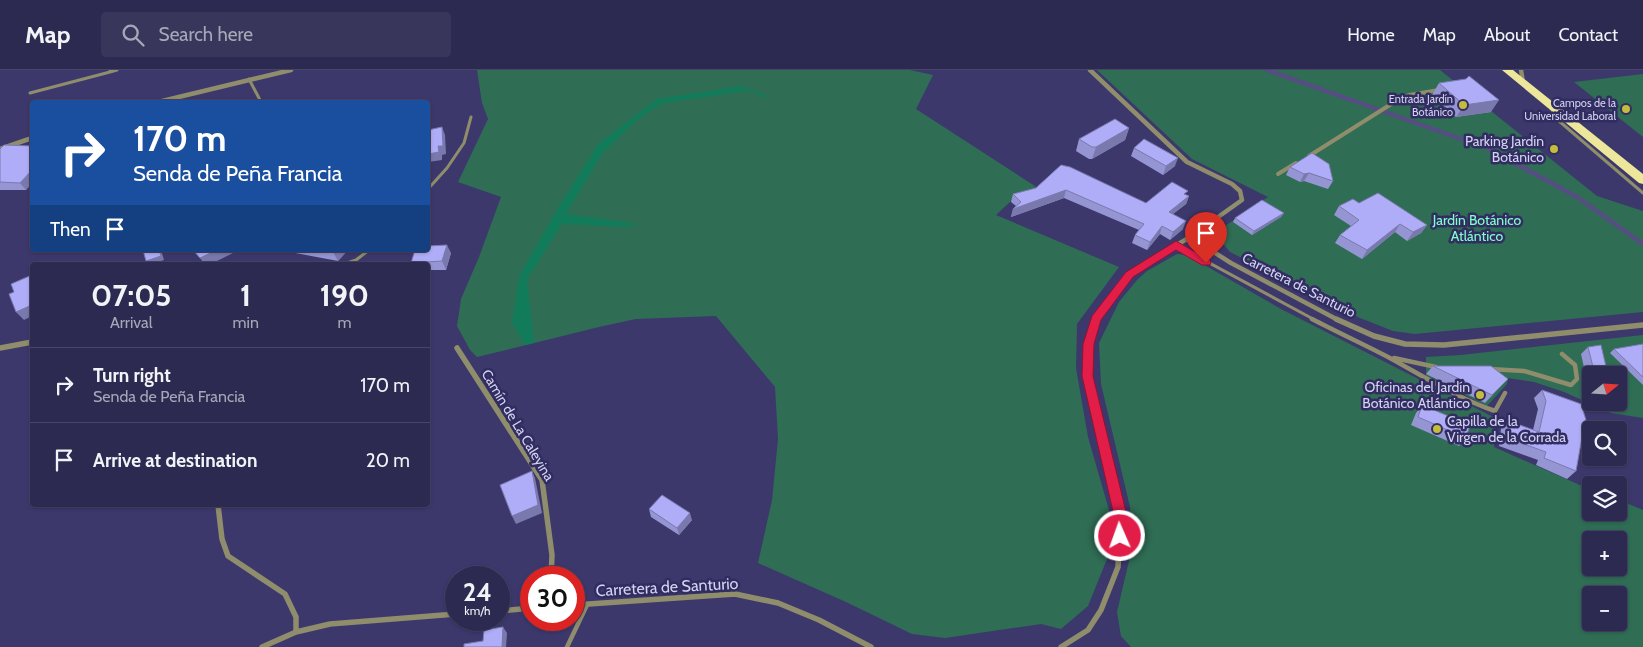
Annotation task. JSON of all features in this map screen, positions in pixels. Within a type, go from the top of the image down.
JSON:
[{"type":"highway","points":[[1506,70],[1643,178]]},
{"type":"street","points":[[166,100],[291,70]]},
{"type":"street","points":[[1061,647],[1088,630],[1101,610],[1118,567],[1121,520],[1088,376],[1088,344],[1096,319],[1130,274],[1190,237],[1242,200],[1240,191],[1232,184],[1186,162],[1090,70]]},
{"type":"street","points":[[1521,70],[1523,83]]},
{"type":"street","points":[[1307,157],[1384,107],[1408,95],[1445,89]]},
{"type":"street","points":[[0,149],[30,139]]},
{"type":"street","points":[[1278,174],[1300,161]]},
{"type":"street","name":"Carretera de Santurio","points":[[1190,237],[1231,263],[1342,322],[1374,336],[1405,344],[1444,346],[1643,325]]},
{"type":"street","points":[[0,348],[30,342]]},
{"type":"street","name":"Camín de La Caleyina","points":[[457,348],[542,480],[552,555],[552,566]]},
{"type":"street","points":[[218,507],[222,539],[228,556],[285,594],[296,617],[296,632]]},
{"type":"street","name":"Carretera de Santurio","points":[[587,605],[735,594],[778,603],[819,620],[871,647]]},
{"type":"street","points":[[262,647],[296,632],[330,624],[445,615]]},
{"type":"lane","points":[[30,92],[117,70]]},
{"type":"lane","points":[[249,79],[260,100]]},
{"type":"lane","points":[[1543,98],[1559,121],[1643,193]]},
{"type":"lane","points":[[430,187],[447,168],[464,143],[471,117]]},
{"type":"lane","points":[[1176,245],[1236,280],[1476,405],[1495,411],[1505,393]]},
{"type":"lane","points":[[352,262],[367,252]]},
{"type":"lane","points":[[1487,369],[1524,371],[1571,385],[1578,379],[1575,365],[1562,354]]},
{"type":"lane","points":[[1387,357],[1445,369]]},
{"type":"lane","points":[[567,647],[587,605]]},
{"type":"green space","points":[[477,70],[910,70],[933,75],[916,109],[1041,190],[1011,201],[996,215],[1119,267],[1077,324],[1076,368],[1088,437],[1109,510],[1107,559],[1088,606],[1061,629],[1041,624],[945,638],[912,634],[758,563],[772,500],[778,439],[775,387],[716,316],[636,319],[477,357],[470,350],[457,326],[461,299],[501,197],[458,182],[488,119],[482,103]]},
{"type":"green space","name":"Jardín Botánico Atlántico","points":[[1097,70],[1440,70],[1597,196],[1643,211],[1643,312],[1415,334],[1393,331],[1360,318],[1230,252],[1221,241],[1222,228],[1268,197],[1192,159]]},
{"type":"green space","name":"Campos de la Universidad Laboral","points":[[1643,74],[1643,137],[1574,82]]},
{"type":"green space","points":[[741,86],[767,96],[762,98],[756,93],[746,91],[664,103],[636,121],[602,154],[566,214],[639,224],[625,227],[562,224],[527,280],[534,343],[525,345],[512,323],[519,276],[598,144],[657,99]]},
{"type":"green space","points":[[1177,254],[1187,255],[1281,309],[1497,419],[1494,447],[1582,486],[1582,521],[1627,521],[1627,503],[1643,510],[1643,647],[1131,647],[1121,636],[1117,612],[1132,548],[1130,507],[1101,384],[1099,343],[1119,302],[1147,271]]},
{"type":"green space","points":[[1643,335],[1643,418],[1607,411],[1628,411],[1628,366],[1582,366],[1582,400],[1534,382],[1508,378],[1507,384],[1487,406],[1426,376],[1426,357],[1461,355]]},
{"type":"building","points":[[1469,76],[1499,100],[1464,105],[1439,83],[1466,79]]},
{"type":"building","points":[[1115,119],[1129,128],[1096,147],[1092,147],[1079,139]]},
{"type":"building","points":[[442,127],[443,146],[438,146],[439,152],[430,154],[430,130]]},
{"type":"building","points":[[1144,139],[1178,158],[1166,166],[1134,148]]},
{"type":"building","points":[[4,145],[30,146],[30,172],[20,183],[0,182],[0,149]]},
{"type":"building","points":[[1312,153],[1329,164],[1333,181],[1309,173],[1304,174],[1290,167]]},
{"type":"building","points":[[1061,165],[1070,167],[1146,203],[1172,182],[1188,191],[1184,194],[1189,196],[1169,212],[1186,221],[1173,232],[1162,226],[1150,242],[1135,235],[1144,224],[1066,190],[1013,209],[1021,202],[1013,194],[1036,188]]},
{"type":"building","points":[[1378,193],[1427,225],[1413,232],[1400,224],[1367,250],[1340,235],[1359,220],[1339,206],[1353,199],[1359,203]]},
{"type":"building","points":[[1262,200],[1284,213],[1254,231],[1235,218]]},
{"type":"building","points":[[447,245],[442,261],[411,262],[414,252],[430,252],[430,246]]},
{"type":"building","points":[[144,252],[160,252],[161,256],[146,261]]},
{"type":"building","points":[[195,252],[213,252],[200,258]]},
{"type":"building","points":[[30,276],[30,306],[16,312],[9,294],[14,292],[11,284]]},
{"type":"building","points":[[1643,344],[1643,377],[1614,349]]},
{"type":"building","points":[[1601,345],[1606,366],[1593,366],[1588,347]]},
{"type":"building","points":[[1433,366],[1491,366],[1508,379],[1492,395]]},
{"type":"building","points":[[1542,390],[1581,404],[1586,421],[1582,421],[1582,438],[1576,471],[1544,458],[1546,452],[1507,438],[1509,421],[1539,432],[1546,401]]},
{"type":"building","points":[[1422,405],[1470,425],[1466,438],[1418,417]]},
{"type":"building","points":[[532,471],[538,505],[512,516],[500,485]]},
{"type":"building","points":[[662,495],[690,513],[677,528],[649,509]]},
{"type":"building","points":[[484,631],[503,631],[502,647],[464,647],[464,644],[483,641]]},
{"type":"waterway","points":[[1267,70],[1475,144]]},
{"type":"waterway","points":[[1487,148],[1577,197],[1643,244]]},
{"type":"place","name":"Entrada Jardín Botánico","points":[[1463,105]]},
{"type":"place","name":"Campos de la Universidad Laboral","points":[[1626,109]]},
{"type":"place","name":"Parking Jardín Botánico","points":[[1554,149]]},
{"type":"place","name":"Oficinas del Jardín Botánico Atlántico","points":[[1480,395]]},
{"type":"place","name":"Capilla de la Virgen de la Corrada","points":[[1437,429]]},
{"type":"route","points":[[1120,536],[1121,520],[1088,376],[1088,344],[1096,319],[1130,274],[1176,245],[1206,263]]}]
